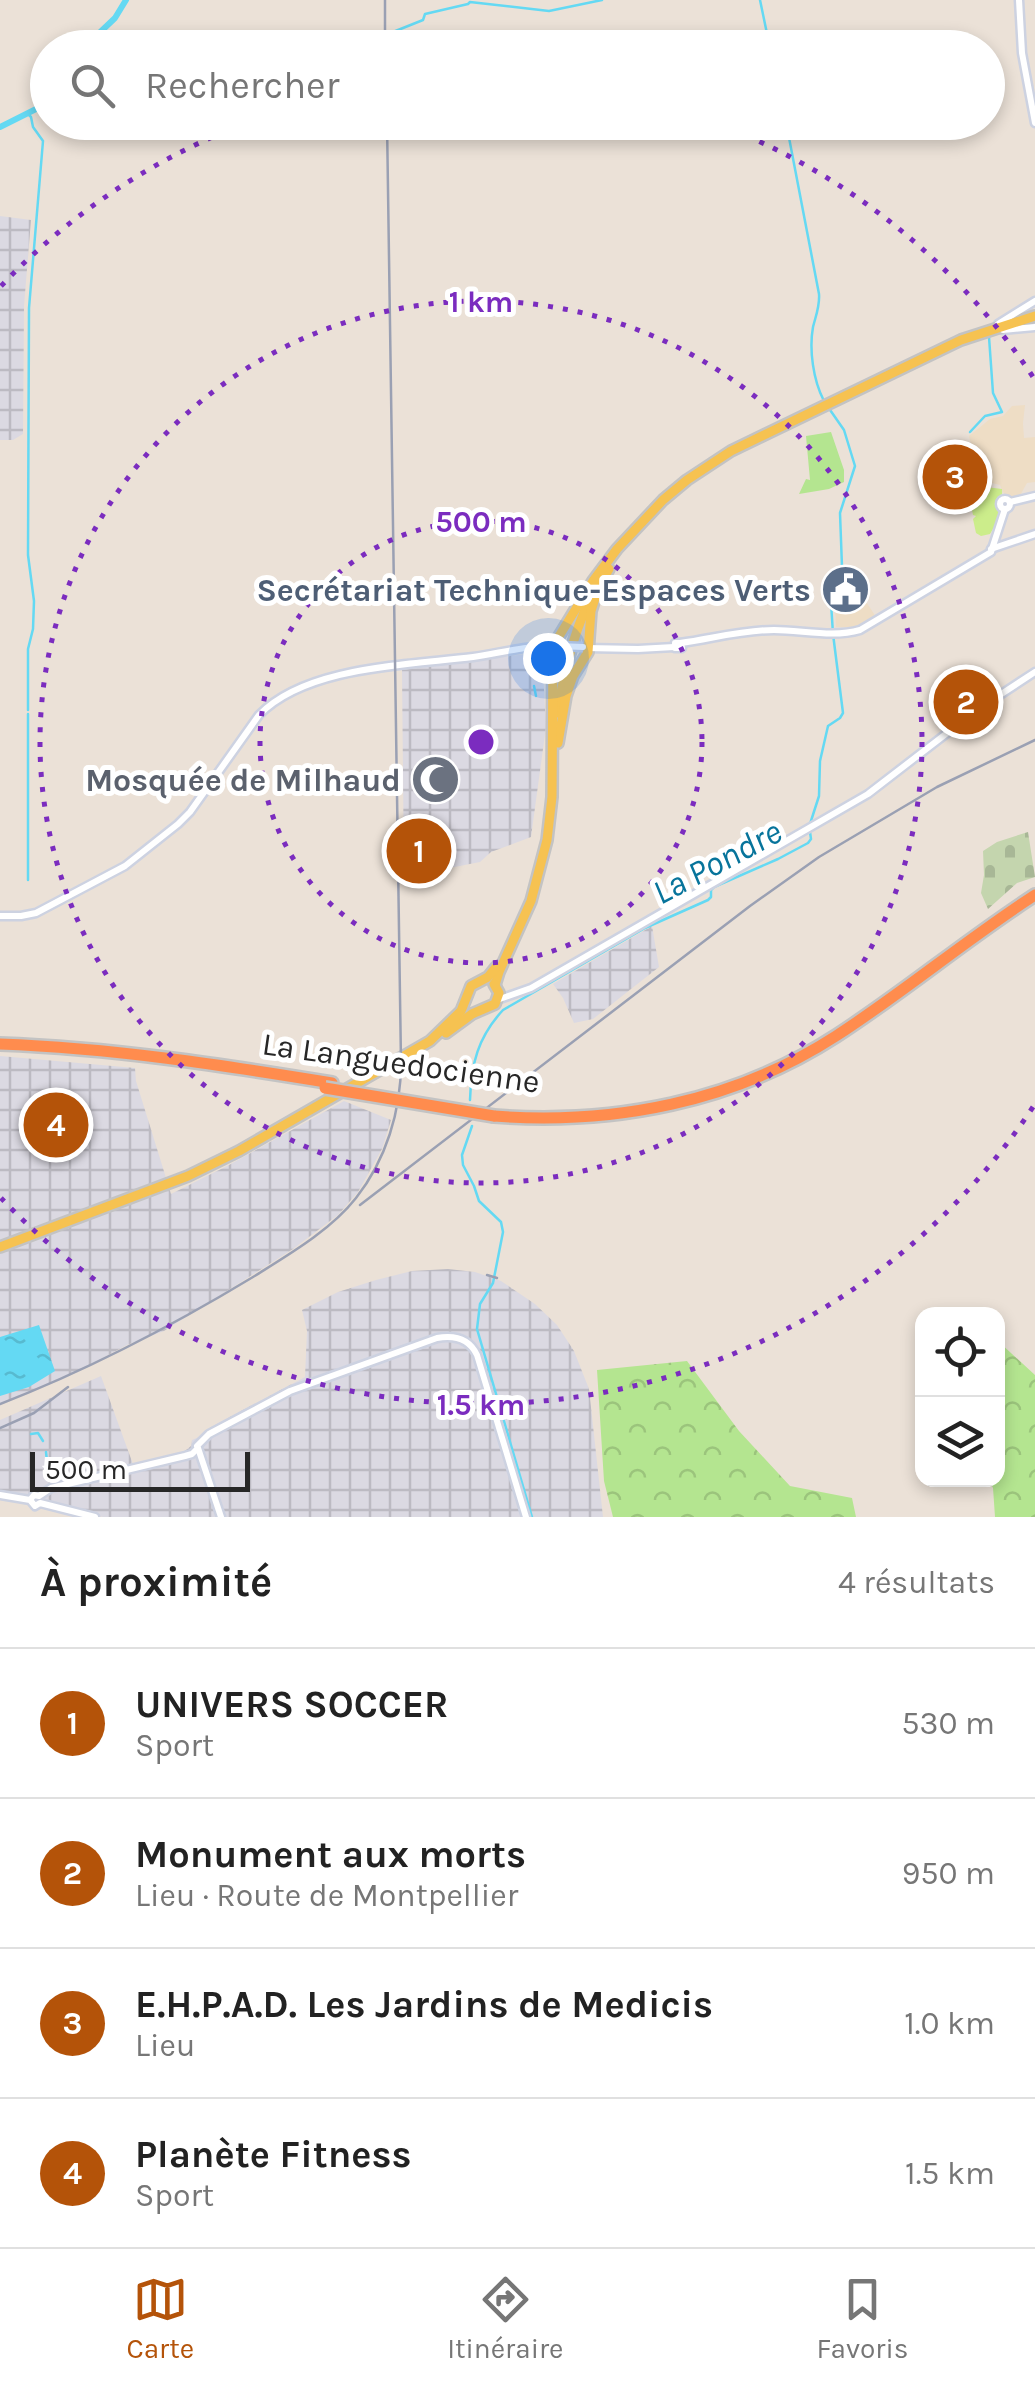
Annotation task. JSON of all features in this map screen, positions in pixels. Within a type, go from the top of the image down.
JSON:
[{"type":"highway","name":"La Languedocienne","points":[[497,1113],[618,1108],[675,1097],[749,1073],[791,1054],[848,1019],[1035,887]]},
{"type":"highway","name":"La Languedocienne","points":[[0,1047],[72,1048],[151,1056],[497,1113],[553,1119],[618,1114],[678,1103],[751,1079],[795,1059],[834,1037],[1035,895]]},
{"type":"main road","points":[[552,785],[556,646],[594,581],[638,525],[688,480],[746,443],[961,340],[1035,316]]},
{"type":"main road","points":[[0,1249],[212,1171],[492,1006],[498,968],[535,876],[544,842],[566,696],[586,648],[599,586],[638,525]]},
{"type":"main road","points":[[552,785],[562,687],[576,632],[602,576],[638,525]]},
{"type":"main road","points":[[0,1249],[224,1160],[430,1040],[455,1018],[471,986],[498,968]]},
{"type":"main road","points":[[483,979],[497,991]]},
{"type":"main road","points":[[469,994],[472,1003],[484,1009]]},
{"type":"street","points":[[1019,0],[1022,53],[1035,123]]},
{"type":"street","points":[[961,340],[1003,322],[1035,302]]},
{"type":"street","points":[[949,346],[1002,330],[1035,327]]},
{"type":"street","points":[[991,550],[1008,505],[1035,496]]},
{"type":"street","points":[[0,916],[36,913],[136,858],[190,812],[259,716],[291,693],[350,672],[538,646],[649,648],[744,632],[852,632],[866,628],[991,550],[1035,534]]},
{"type":"street","points":[[497,991],[508,996],[530,988],[814,826],[880,786],[966,718],[1035,672]]},
{"type":"street","points":[[97,1202],[109,1203],[143,1193]]},
{"type":"street","points":[[0,1495],[30,1500],[33,1505],[51,1488],[192,1454],[209,1434],[290,1390],[437,1338],[456,1337],[470,1344],[477,1354],[526,1517]]},
{"type":"street","points":[[196,1448],[222,1517]]},
{"type":"street","points":[[40,1500],[92,1517]]},
{"type":"shaded area","points":[[0,216],[31,220],[24,306],[23,434],[13,440],[0,440]]},
{"type":"shaded area","points":[[1025,405],[1024,438],[1035,437],[1035,482],[1027,483],[1018,499],[1010,499],[1000,485],[980,480],[969,436],[990,419],[1003,416],[1012,406]]},
{"type":"shaded area","points":[[859,591],[876,617],[851,630],[836,627],[835,601]]},
{"type":"shaded area","points":[[542,652],[546,727],[531,837],[491,852],[480,862],[404,877],[402,670]]},
{"type":"shaded area","points":[[652,926],[659,967],[593,1019],[574,1023],[553,984]]},
{"type":"shaded area","points":[[0,1056],[135,1068],[171,1194],[344,1101],[391,1120],[382,1149],[358,1192],[338,1215],[293,1249],[164,1331],[0,1404]]},
{"type":"shaded area","points":[[412,1271],[475,1272],[501,1281],[557,1325],[574,1351],[589,1389],[603,1517],[103,1517],[0,1491],[0,1420],[101,1376],[134,1467],[181,1454],[192,1440],[211,1427],[305,1377],[307,1331],[302,1310],[338,1292],[376,1280]]},
{"type":"green space","points":[[831,432],[844,470],[844,482],[799,494],[806,479],[810,480],[806,436]]},
{"type":"green space","points":[[978,486],[1002,489],[997,528],[981,536],[976,533],[976,516],[970,500],[963,501],[962,490]]},
{"type":"green space","points":[[1028,832],[1035,877],[1017,883],[988,909],[981,893],[983,851]]},
{"type":"green space","points":[[1005,1347],[1035,1375],[1035,1517],[995,1517],[993,1488],[1005,1487]]},
{"type":"green space","points":[[687,1361],[739,1431],[790,1486],[852,1498],[856,1517],[613,1517],[604,1481],[597,1370]]},
{"type":"water","points":[[39,1325],[55,1371],[29,1387],[0,1396],[0,1337]]},
{"type":"waterway","points":[[102,30],[126,0]]},
{"type":"waterway","points":[[398,30],[423,20],[425,14],[470,2],[549,11],[602,0]]},
{"type":"waterway","name":"La Pondre","points":[[760,0],[766,30]]},
{"type":"waterway","points":[[0,127],[30,112]]},
{"type":"waterway","points":[[28,710],[28,649],[34,601],[28,555],[29,308],[42,140]]},
{"type":"waterway","name":"La Pondre","points":[[789,140],[819,294],[812,355],[824,401]]},
{"type":"waterway","points":[[970,432],[985,416],[1002,412],[993,393],[989,337]]},
{"type":"waterway","name":"La Pondre","points":[[810,824],[819,796],[820,761],[828,726],[843,713],[830,587],[842,567],[840,513],[855,466],[844,430],[828,407]]},
{"type":"waterway","points":[[534,686],[536,696]]},
{"type":"waterway","points":[[28,714],[28,880]]},
{"type":"waterway","name":"La Pondre","points":[[470,1100],[478,1052],[487,1030],[503,1010],[645,928],[708,900],[714,887],[808,843],[810,832]]},
{"type":"waterway","name":"La Pondre","points":[[472,1126],[462,1155],[463,1165],[479,1201],[501,1222],[503,1232],[493,1283],[480,1304],[477,1329],[532,1517]]},
{"type":"waterway","points":[[31,1434],[38,1433],[43,1441]]},
{"type":"waterway","points":[[46,1452],[49,1480]]},
{"type":"railway","points":[[385,0],[385,30]]},
{"type":"railway","points":[[0,1404],[161,1330],[308,1242],[356,1198],[376,1168],[390,1134],[401,1063],[387,140]]},
{"type":"railway","points":[[360,1205],[819,857],[937,787],[1035,740]]},
{"type":"railway","points":[[487,1275],[497,1278]]},
{"type":"railway","points":[[0,1428],[34,1413],[68,1387]]},
{"type":"place","name":"E.H.P.A.D. Les Jardins de Medicis","points":[[955,477]]},
{"type":"place","name":"Secrétariat Technique-Espaces Verts","points":[[846,590]]},
{"type":"place","name":"Monument aux morts","points":[[966,702]]},
{"type":"place","name":"Mosquée de Milhaud","points":[[436,780]]},
{"type":"place","name":"UNIVERS SOCCER","points":[[419,851]]},
{"type":"place","name":"Planète Fitness","points":[[56,1125]]}]
